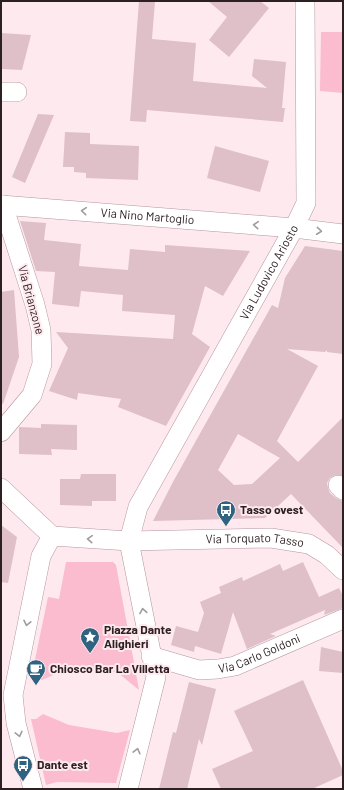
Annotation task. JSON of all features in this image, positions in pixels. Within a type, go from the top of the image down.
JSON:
[{"type":"street","name":"Via Ludovico Ariosto","points":[[129,541],[138,507],[294,228],[306,203],[305,1]]},
{"type":"street","name":"Via Nino Martoglio","points":[[2,205],[294,228],[343,234]]},
{"type":"street","name":"Via Brianzone","points":[[1,432],[32,395],[42,364],[40,324],[2,205]]},
{"type":"street","points":[[1,488],[50,533],[41,556],[6,695],[16,723],[33,789]]},
{"type":"street","name":"Via Torquato Tasso","points":[[50,533],[129,541],[271,538],[309,544],[327,555],[343,570]]},
{"type":"street","points":[[128,789],[156,677],[129,541]]},
{"type":"street","name":"Via Carlo Goldoni","points":[[151,656],[199,670],[235,666],[343,619]]},
{"type":"shaded area","points":[[321,32],[343,32],[343,93],[320,91]]},
{"type":"shaded area","points":[[66,562],[113,562],[116,565],[139,690],[117,672],[70,668],[42,680],[31,679],[48,597],[59,599]]},
{"type":"shaded area","points":[[43,714],[69,725],[117,733],[130,730],[116,783],[57,782],[46,785],[31,719],[36,719]]},
{"type":"building","points":[[139,1],[155,1],[152,39],[196,43],[193,81],[267,88],[252,76],[254,59],[286,62],[282,108],[285,108],[283,122],[147,110],[146,122],[130,121]]},
{"type":"building","points":[[208,1],[260,1],[269,8],[229,57],[209,40],[227,17]]},
{"type":"building","points":[[1,33],[31,35],[22,70],[1,69]]},
{"type":"building","points":[[38,114],[54,115],[25,183],[12,177]]},
{"type":"building","points":[[65,132],[90,133],[90,144],[139,146],[138,180],[86,178],[86,173],[74,172],[74,167],[63,167]]},
{"type":"building","points":[[215,146],[269,161],[260,192],[207,178]]},
{"type":"building","points":[[20,221],[46,223],[44,240],[81,244],[79,266],[128,270],[130,249],[165,252],[165,245],[250,251],[223,296],[205,286],[192,334],[210,347],[166,426],[118,407],[121,399],[78,393],[77,400],[49,391],[68,348],[56,332],[173,339],[175,315],[122,311],[123,295],[81,291],[79,307],[52,304],[55,272],[36,271]]},
{"type":"building","points":[[305,246],[343,251],[343,354],[327,352],[327,350],[325,352],[287,349],[318,366],[277,441],[298,462],[343,417],[343,476],[335,475],[330,478],[327,483],[330,493],[343,501],[343,548],[291,494],[265,518],[153,521],[174,480],[272,305],[278,308],[285,278]],"holes":[[[238,434],[280,458],[252,484],[234,485],[218,470]]]},
{"type":"building","points":[[14,290],[19,357],[3,404],[1,403],[1,292]]},
{"type":"building","points":[[41,424],[77,425],[77,450],[51,449],[52,455],[19,454],[19,427],[41,428]]},
{"type":"building","points":[[81,474],[116,474],[116,501],[92,501],[92,506],[60,505],[60,479],[80,479]]},
{"type":"building","points":[[1,525],[17,537],[8,583],[1,582]]},
{"type":"building","points":[[303,562],[319,597],[339,588],[343,596],[343,608],[324,615],[325,610],[270,634],[276,636],[247,649],[233,612],[221,654],[195,646],[194,652],[171,645],[176,626],[198,632],[204,613],[200,602],[221,593],[219,587],[242,577],[243,581],[280,564],[283,571]]},
{"type":"building","points":[[321,647],[343,652],[343,673],[319,671]]},
{"type":"building","points":[[303,680],[343,771],[343,775],[312,789],[221,789],[212,769],[253,751],[234,711]]},
{"type":"building","points":[[189,682],[216,689],[202,745],[199,739],[187,789],[159,789],[173,732],[176,733]]},
{"type":"place","name":"Tasso ovest","points":[[226,527]]},
{"type":"place","name":"Piazza Dante Alighieri","points":[[90,654]]},
{"type":"place","name":"Chiosco Bar La Villetta","points":[[36,686]]},
{"type":"place","name":"Dante est","points":[[23,782]]}]
